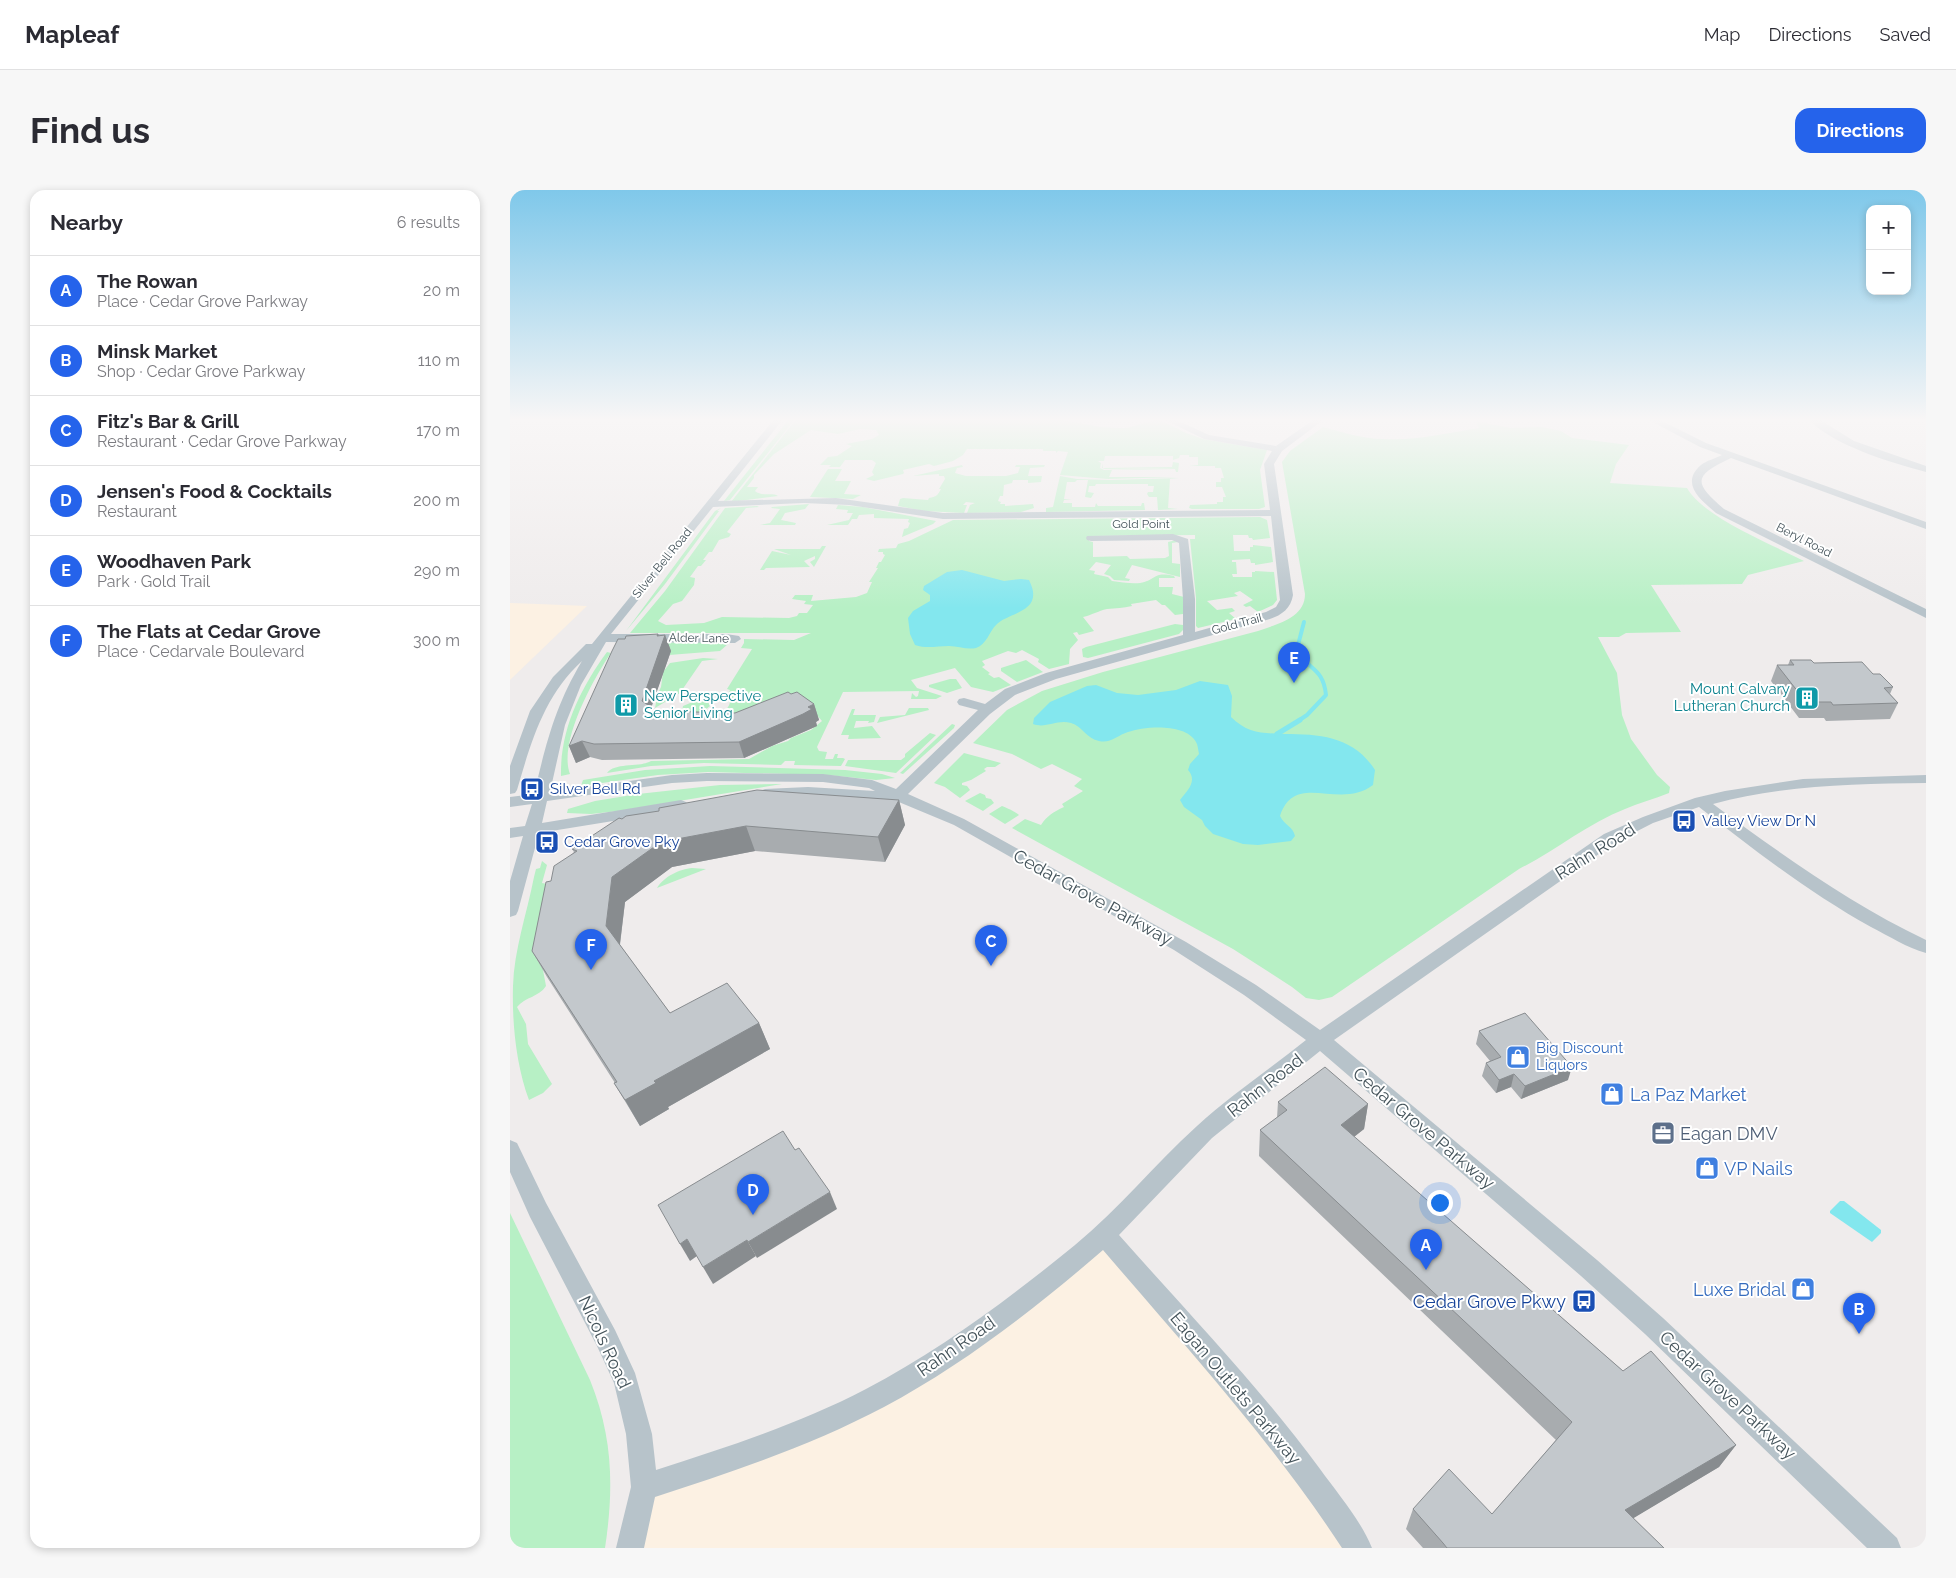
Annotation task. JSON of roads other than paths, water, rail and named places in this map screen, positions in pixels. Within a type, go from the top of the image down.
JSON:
[{"type":"street","name":"Silver Bell Road","points":[[510,911],[562,712],[574,685],[602,638],[728,481]]},
{"type":"street","name":"Gold Trail","points":[[897,796],[986,709],[1010,692],[1040,679],[1272,614],[1281,609],[1286,603],[1287,595],[1271,481]]},
{"type":"street","name":"Beryl Road","points":[[1697,481],[1698,490],[1711,504],[1782,543],[1926,614]]},
{"type":"street","points":[[1803,481],[1925,525]]},
{"type":"street","points":[[710,504],[834,501],[943,516],[1275,513]]},
{"type":"street","name":"Gold Point","points":[[1091,538],[1173,537],[1184,541],[1189,599],[1189,637]]},
{"type":"street","name":"Silver Bell Road","points":[[510,790],[526,738],[540,705],[563,671],[602,638]]},
{"type":"street","name":"Alder Lane","points":[[602,638],[736,639]]},
{"type":"street","points":[[964,702],[986,709]]},
{"type":"street","name":"Cedar Grove Parkway","points":[[541,797],[637,782],[707,777],[852,780],[872,784],[960,822],[1180,946],[1250,990],[1320,1040],[1649,1321],[1887,1548]]},
{"type":"street","name":"Rahn Road","points":[[644,1487],[770,1446],[816,1426],[891,1389],[932,1364],[1056,1274],[1104,1235],[1205,1132],[1320,1040],[1600,844],[1647,820],[1700,801],[1742,792],[1795,784],[1846,780],[1926,779]]},
{"type":"street","name":"Cedar Grove Parkway","points":[[754,794],[808,792],[897,796]]},
{"type":"street","points":[[510,802],[541,797]]},
{"type":"street","points":[[1700,801],[1833,897],[1870,920],[1926,947]]},
{"type":"street","points":[[510,833],[698,802]]},
{"type":"street","name":"Nicols Road","points":[[510,1149],[538,1210],[606,1338],[626,1382],[639,1434],[644,1487],[630,1548]]},
{"type":"street","name":"Eagan Outlets Parkway","points":[[1104,1235],[1286,1443],[1358,1548]]},
{"type":"water","points":[[962,570],[1004,581],[1029,580],[1033,591],[1033,599],[1023,610],[996,625],[985,641],[976,648],[915,645],[910,634],[908,618],[913,611],[930,601],[930,595],[923,590],[924,586],[947,572]]},
{"type":"water","points":[[1200,681],[1228,685],[1232,696],[1231,717],[1237,723],[1250,730],[1263,733],[1324,737],[1347,744],[1357,750],[1375,770],[1373,785],[1360,792],[1346,794],[1307,793],[1296,795],[1287,803],[1280,816],[1294,833],[1295,836],[1291,841],[1258,845],[1243,844],[1213,834],[1202,820],[1184,807],[1180,800],[1192,782],[1191,774],[1188,770],[1190,764],[1199,754],[1196,742],[1184,732],[1165,728],[1144,728],[1103,742],[1091,738],[1071,723],[1033,724],[1034,718],[1050,702],[1087,686],[1096,685],[1117,693],[1138,695],[1176,690]]},
{"type":"water","points":[[1840,1201],[1844,1201],[1881,1230],[1881,1233],[1872,1242],[1830,1213]]},
{"type":"waterway","points":[[1298,721],[1307,715],[1326,695],[1322,679],[1305,661],[1297,649],[1304,622]]},
{"type":"waterway","points":[[1277,734],[1300,720]]},
{"type":"place","name":"Woodhaven Park","points":[[1294,683]]},
{"type":"place","name":"Mount Calvary Lutheran Church","points":[[1807,698]]},
{"type":"place","name":"New Perspective Senior Living","points":[[626,705]]},
{"type":"place","name":"Silver Bell Rd","points":[[532,789]]},
{"type":"place","name":"Valley View Dr N","points":[[1684,821]]},
{"type":"place","name":"Cedar Grove Pky","points":[[547,842]]},
{"type":"place","name":"Fitz's Bar & Grill","points":[[991,966]]},
{"type":"place","name":"The Flats at Cedar Grove","points":[[591,970]]},
{"type":"place","name":"Big Discount Liquors","points":[[1518,1057]]},
{"type":"place","name":"La Paz Market","points":[[1612,1094]]},
{"type":"place","name":"Eagan DMV","points":[[1663,1133]]},
{"type":"place","name":"VP Nails","points":[[1707,1168]]},
{"type":"place","name":"Jensen's Food & Cocktails","points":[[753,1215]]},
{"type":"place","name":"The Rowan","points":[[1426,1270]]},
{"type":"place","name":"Luxe Bridal","points":[[1803,1289]]},
{"type":"place","name":"Cedar Grove Pkwy","points":[[1584,1301]]},
{"type":"place","name":"Minsk Market","points":[[1859,1334]]}]
